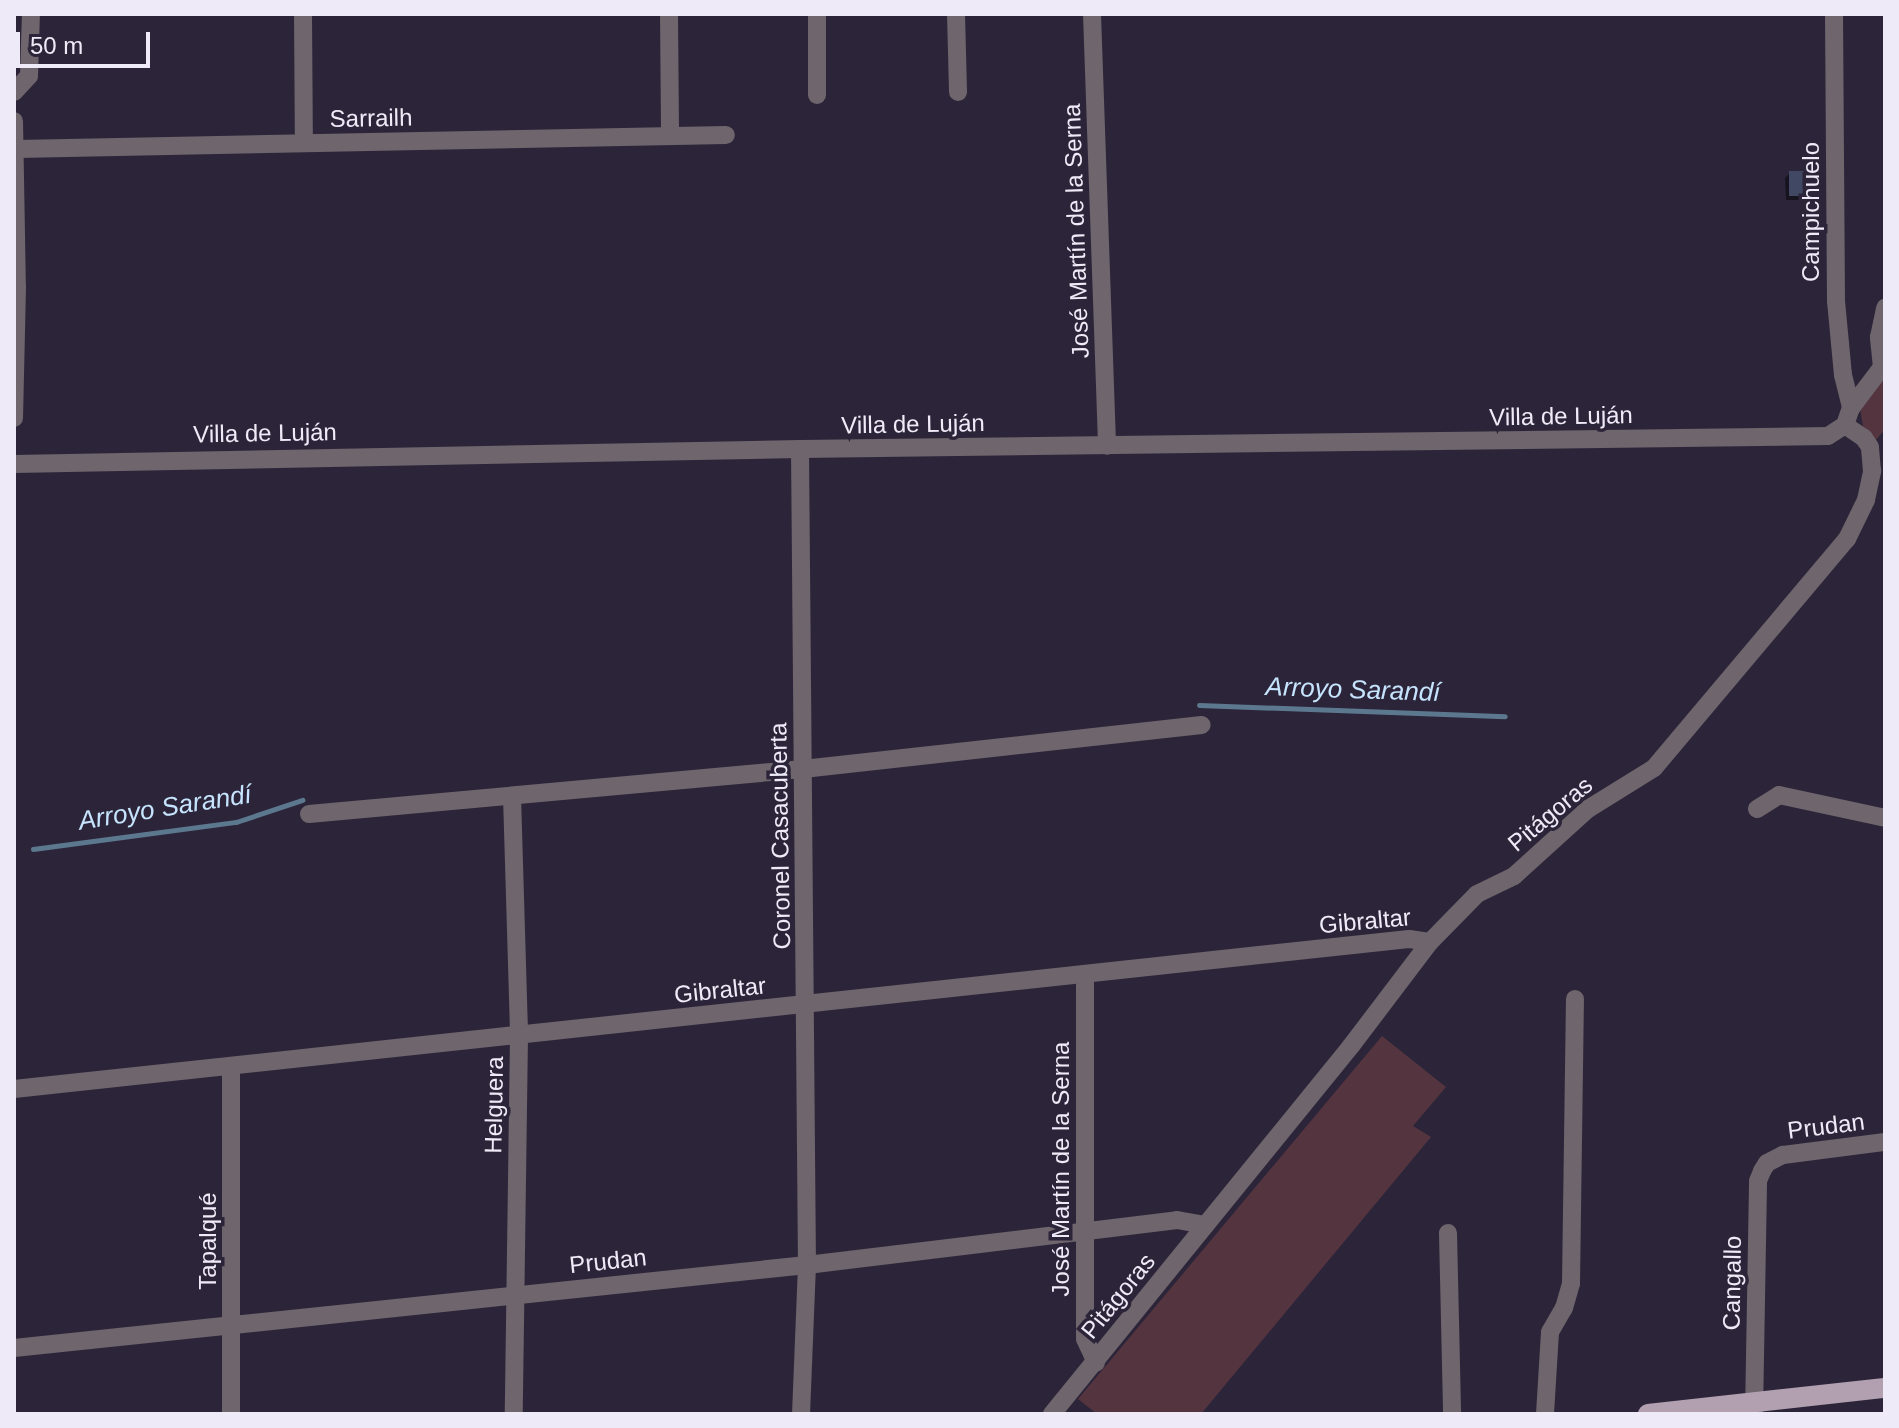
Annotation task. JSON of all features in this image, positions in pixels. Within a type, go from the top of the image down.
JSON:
[{"type":"main road","points":[[1648,1414],[1754,1408],[1885,1388]]},
{"type":"street","points":[[14,92],[29,76],[31,14]]},
{"type":"street","points":[[303,14],[304,143]]},
{"type":"street","points":[[669,14],[670,136]]},
{"type":"street","points":[[817,14],[817,95]]},
{"type":"street","points":[[956,14],[958,92]]},
{"type":"street","name":"José Martín de la Serna","points":[[1092,14],[1107,446]]},
{"type":"street","name":"Campichuelo","points":[[1834,14],[1836,301],[1848,417]]},
{"type":"street","points":[[14,121],[17,149],[14,418]]},
{"type":"street","name":"Sarrailh","points":[[17,149],[726,135]]},
{"type":"street","points":[[1848,417],[1883,365],[1879,337],[1885,308]]},
{"type":"street","name":"Villa de Luján","points":[[14,464],[800,449],[1813,436],[1834,434],[1848,417]]},
{"type":"street","name":"Pitágoras","points":[[1052,1414],[1096,1363],[1430,942],[1477,894],[1514,876],[1588,809],[1654,768],[1847,539],[1866,500],[1872,471],[1870,447],[1848,417]]},
{"type":"street","name":"Coronel Casacuberta","points":[[800,449],[807,1265],[801,1414]]},
{"type":"street","points":[[309,814],[803,769],[1202,725]]},
{"type":"street","points":[[1757,809],[1779,795],[1885,818]]},
{"type":"street","name":"Helguera","points":[[512,796],[519,1036],[514,1414]]},
{"type":"street","name":"Gibraltar","points":[[14,1089],[1409,939],[1430,942]]},
{"type":"street","name":"José Martín de la Serna","points":[[1085,974],[1085,1339],[1096,1363]]},
{"type":"street","points":[[1545,1414],[1550,1332],[1564,1308],[1571,1283],[1575,999]]},
{"type":"street","name":"Tapalqué","points":[[231,1067],[231,1414]]},
{"type":"street","name":"Prudan","points":[[1774,1158],[1885,1142]]},
{"type":"street","name":"Cangallo","points":[[1754,1408],[1758,1181],[1774,1158]]},
{"type":"street","name":"Prudan","points":[[14,1348],[807,1265],[1177,1220],[1206,1225]]},
{"type":"street","points":[[1448,1233],[1452,1414]]},
{"type":"shaded area","points":[[1885,374],[1885,429],[1876,440],[1863,426],[1860,409]]},
{"type":"shaded area","points":[[1382,1036],[1446,1087],[1413,1126],[1431,1137],[1201,1414],[1097,1414],[1078,1399]]},
{"type":"building","points":[[1789,171],[1821,171],[1821,196],[1789,196]]},
{"type":"waterway","name":"Arroyo Sarandí","points":[[1199,705],[1505,716]]},
{"type":"waterway","name":"Arroyo Sarandí","points":[[33,849],[236,822],[302,800]]}]
